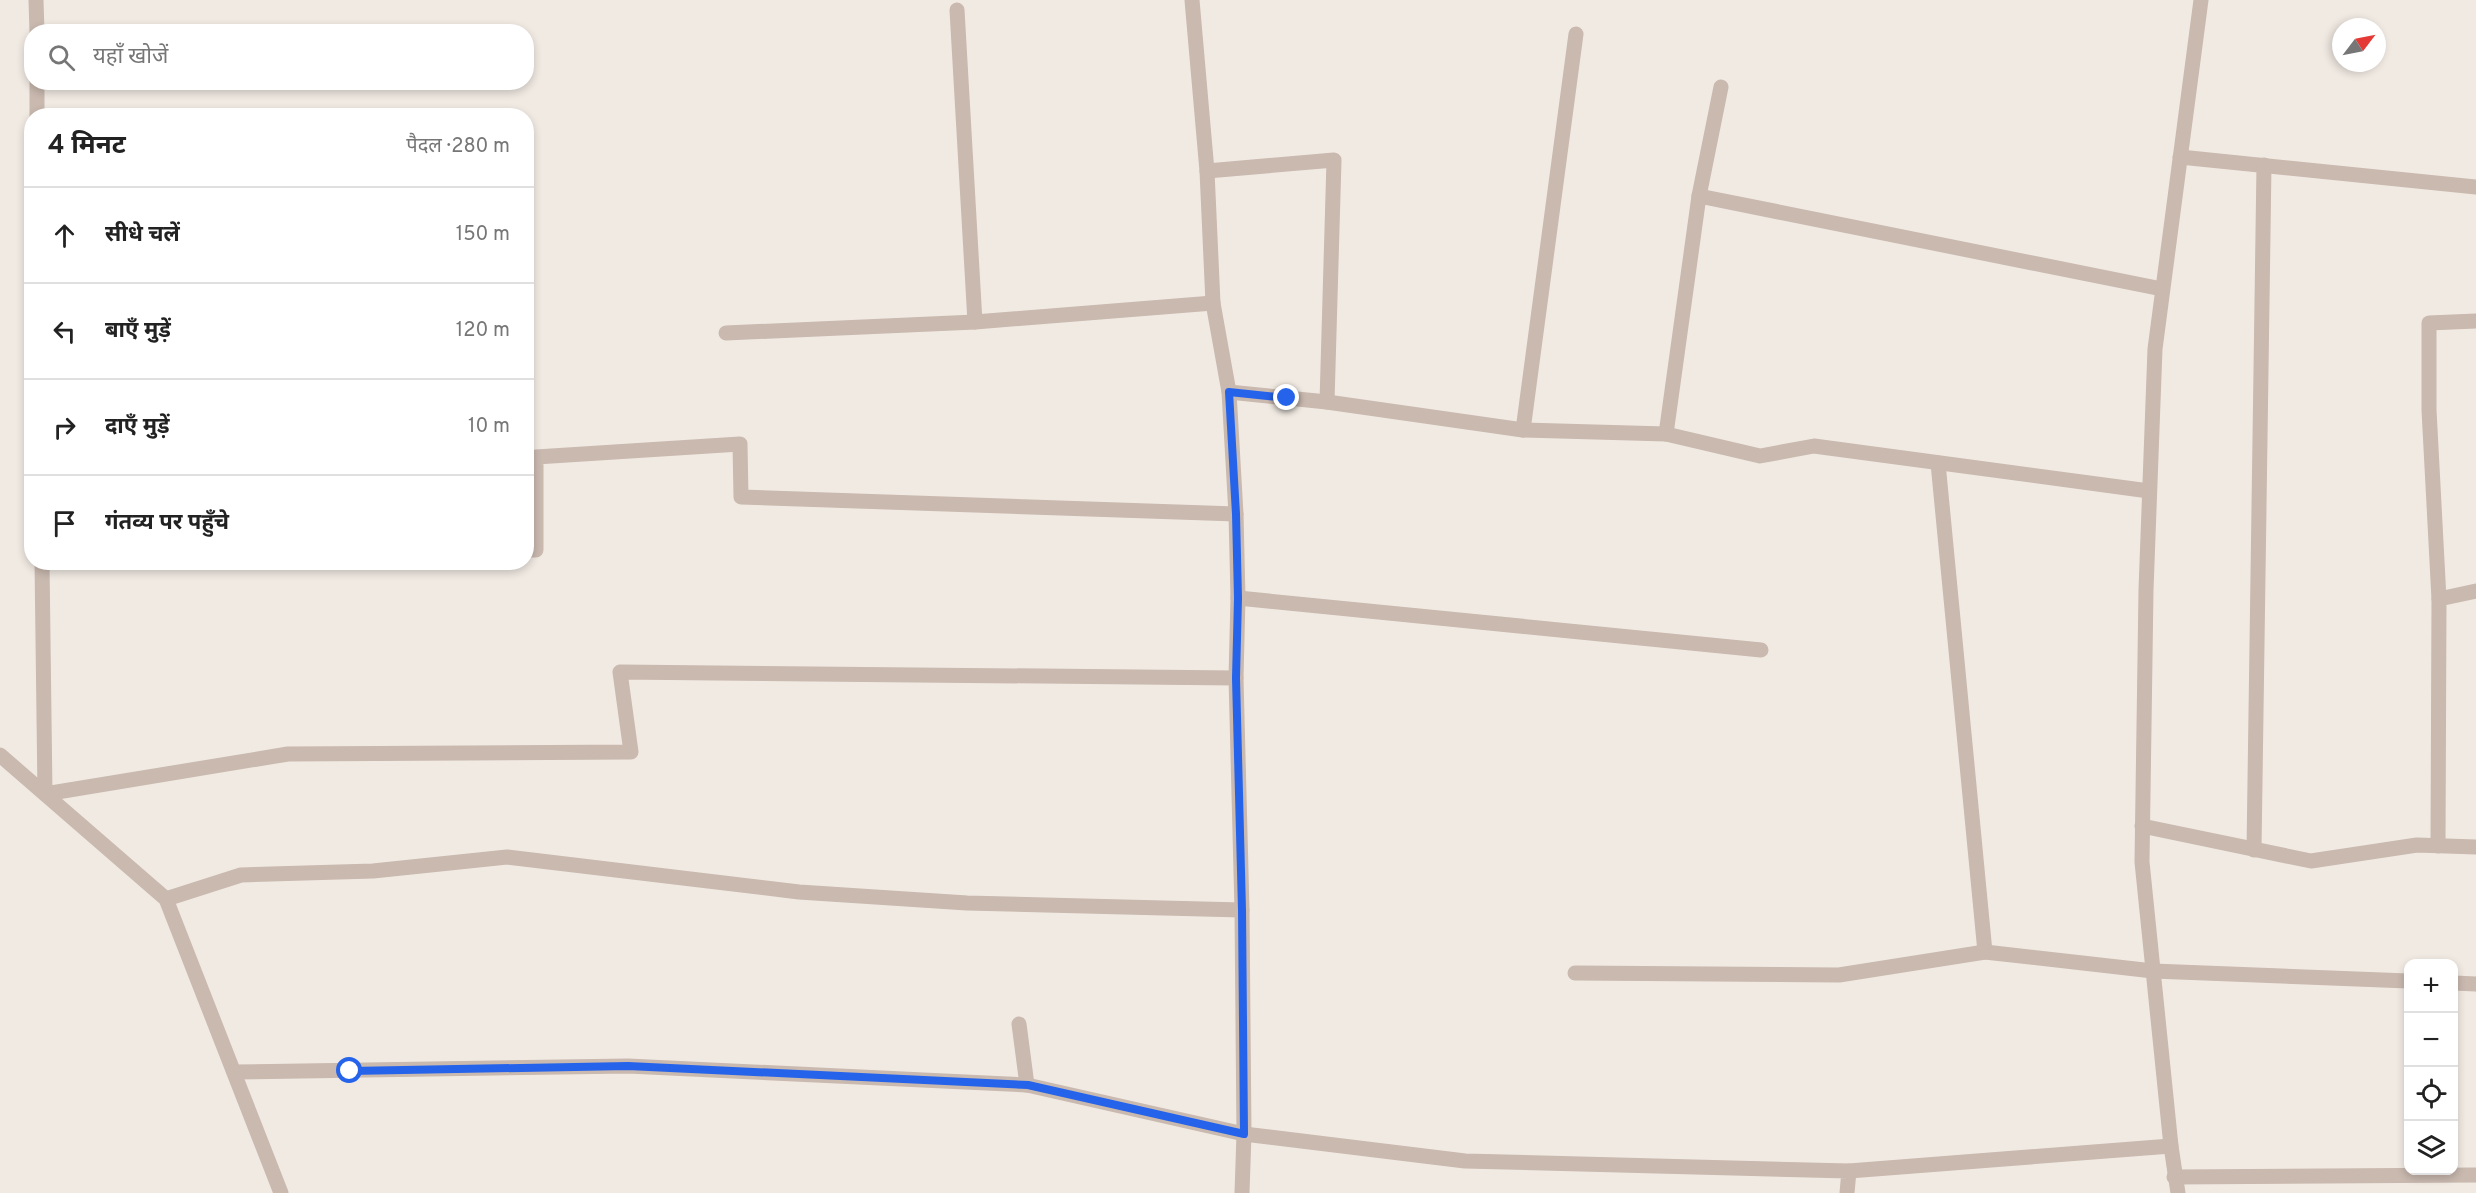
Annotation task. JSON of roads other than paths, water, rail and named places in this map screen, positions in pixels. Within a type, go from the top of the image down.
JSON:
[{"type":"street","points":[[36,0],[36,24]]},
{"type":"street","points":[[1192,0],[1207,171],[1213,303],[1229,392],[1236,514],[1238,598],[1236,678],[1242,910],[1244,1134],[1242,1193]]},
{"type":"street","points":[[2178,1193],[2174,1177],[2142,862],[2142,826],[2154,349],[2201,0]]},
{"type":"street","points":[[957,10],[975,322]]},
{"type":"street","points":[[1523,430],[1576,34]]},
{"type":"street","points":[[1666,434],[1699,196],[1721,87]]},
{"type":"street","points":[[37,90],[37,108]]},
{"type":"street","points":[[2180,157],[2476,187]]},
{"type":"street","points":[[1207,171],[1334,160],[1327,402]]},
{"type":"street","points":[[2254,850],[2264,165]]},
{"type":"street","points":[[1699,196],[2162,289]]},
{"type":"street","points":[[726,333],[975,322],[1213,303]]},
{"type":"street","points":[[2438,846],[2439,599],[2429,410],[2429,323],[2476,321]]},
{"type":"street","points":[[1229,392],[1327,402],[1523,430],[1666,434],[1760,456],[1814,446],[2149,491]]},
{"type":"street","points":[[534,550],[536,550],[536,457],[740,444],[741,496],[1236,514]]},
{"type":"street","points":[[1938,463],[1985,952]]},
{"type":"street","points":[[42,570],[45,794]]},
{"type":"street","points":[[2439,599],[2476,591]]},
{"type":"street","points":[[1238,598],[1761,650]]},
{"type":"street","points":[[45,794],[288,754],[631,752],[621,672],[1236,678]]},
{"type":"street","points":[[0,755],[166,899],[281,1193]]},
{"type":"street","points":[[2142,826],[2311,861],[2417,845],[2476,847]]},
{"type":"street","points":[[166,899],[241,875],[373,871],[507,857],[799,892],[967,903],[1242,910]]},
{"type":"street","points":[[1575,973],[1839,975],[1985,952],[2153,971],[2404,981]]},
{"type":"street","points":[[2458,983],[2476,984]]},
{"type":"street","points":[[1019,1024],[1028,1085]]},
{"type":"street","points":[[234,1072],[628,1066],[1028,1085],[1244,1134],[1465,1161],[1848,1171],[2171,1146]]},
{"type":"street","points":[[1847,1193],[1848,1171]]},
{"type":"street","points":[[2174,1177],[2476,1175]]}]
